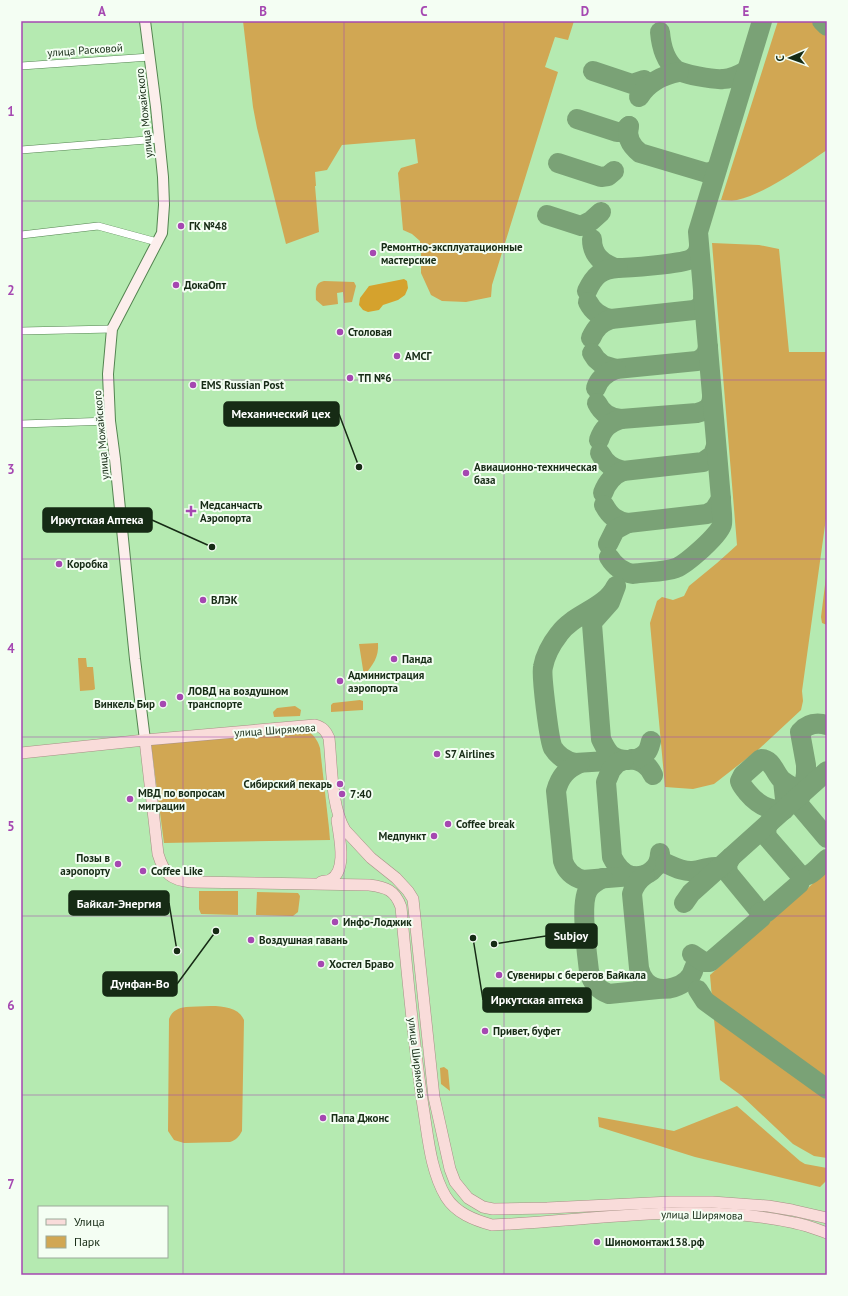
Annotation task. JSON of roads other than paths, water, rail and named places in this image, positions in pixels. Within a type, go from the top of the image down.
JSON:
[{"type":"main road","name":"улица Ширямова","points":[[21,753],[145,740],[315,725],[320,726],[327,733],[329,738],[335,802],[338,816],[345,830],[371,858],[396,878],[413,899],[435,1102],[450,1168],[455,1182],[468,1198],[483,1207],[493,1209],[671,1202],[712,1202],[768,1206],[827,1218]]},
{"type":"main road","name":"улица Ширямова","points":[[145,740],[158,854],[161,864],[166,872],[172,877],[180,881],[191,882],[380,886],[389,890],[398,899],[401,907],[415,1049],[429,1145],[435,1172],[447,1198],[456,1208],[476,1220],[492,1225],[609,1216],[672,1213],[715,1213],[797,1223],[827,1233]]},
{"type":"main road","points":[[310,884],[330,880],[336,875],[341,860],[342,853],[335,802]]},
{"type":"street","name":"улица Можайского","points":[[145,21],[159,139],[164,205],[162,233],[112,329],[108,374],[110,421],[145,740]]},
{"type":"street","name":"улица Расковой","points":[[21,66],[150,57]]},
{"type":"street","points":[[21,150],[159,139]]},
{"type":"street","points":[[21,235],[98,226],[156,242]]},
{"type":"street","points":[[21,331],[112,329]]},
{"type":"street","points":[[21,424],[110,421]]},
{"type":"place","name":"ГК №48","points":[[181,226]]},
{"type":"place","name":"Ремонтно-эксплуатационные мастерские","points":[[373,253]]},
{"type":"place","name":"ДокаОпт","points":[[176,285]]},
{"type":"place","name":"Столовая","points":[[340,332]]},
{"type":"place","name":"АМСГ","points":[[397,356]]},
{"type":"place","name":"ТП №6","points":[[350,378]]},
{"type":"place","name":"EMS Russian Рost","points":[[193,385]]},
{"type":"place","name":"Механический цех","points":[[359,467]]},
{"type":"place","name":"Авиационно-техническая база","points":[[466,473]]},
{"type":"place","name":"Медсанчасть Аэропорта","points":[[191,511]]},
{"type":"place","name":"Иркутская Аптека","points":[[212,547]]},
{"type":"place","name":"Коробка","points":[[59,564]]},
{"type":"place","name":"ВЛЭК","points":[[203,600]]},
{"type":"place","name":"Панда","points":[[394,659]]},
{"type":"place","name":"Администрация аэропорта","points":[[340,681]]},
{"type":"place","name":"ЛОВД на воздушном транспорте","points":[[180,697]]},
{"type":"place","name":"Винкель Бир","points":[[163,704]]},
{"type":"place","name":"S7 Airlines","points":[[437,754]]},
{"type":"place","name":"Сибирский пекарь","points":[[340,784]]},
{"type":"place","name":"7:40","points":[[342,794]]},
{"type":"place","name":"МВД по вопросам миграции","points":[[130,799]]},
{"type":"place","name":"Coffee break","points":[[448,824]]},
{"type":"place","name":"Медпункт","points":[[434,836]]},
{"type":"place","name":"Позы в аэропорту","points":[[118,864]]},
{"type":"place","name":"Coffee Like","points":[[143,871]]},
{"type":"place","name":"Инфо-Лоджик","points":[[335,922]]},
{"type":"place","name":"Дунфан-Во","points":[[216,931]]},
{"type":"place","name":"Иркутская аптека","points":[[473,938]]},
{"type":"place","name":"Воздушная гавань","points":[[251,940]]},
{"type":"place","name":"Subjoy","points":[[494,944]]},
{"type":"place","name":"Байкал-Энергия","points":[[177,951]]},
{"type":"place","name":"Хостел Браво","points":[[321,964]]},
{"type":"place","name":"Сувениры с берегов Байкала","points":[[499,975]]},
{"type":"place","name":"Привет, буфет","points":[[485,1031]]},
{"type":"place","name":"Папа Джонс","points":[[323,1118]]},
{"type":"place","name":"Шиномонтаж138.рф","points":[[597,1242]]}]
